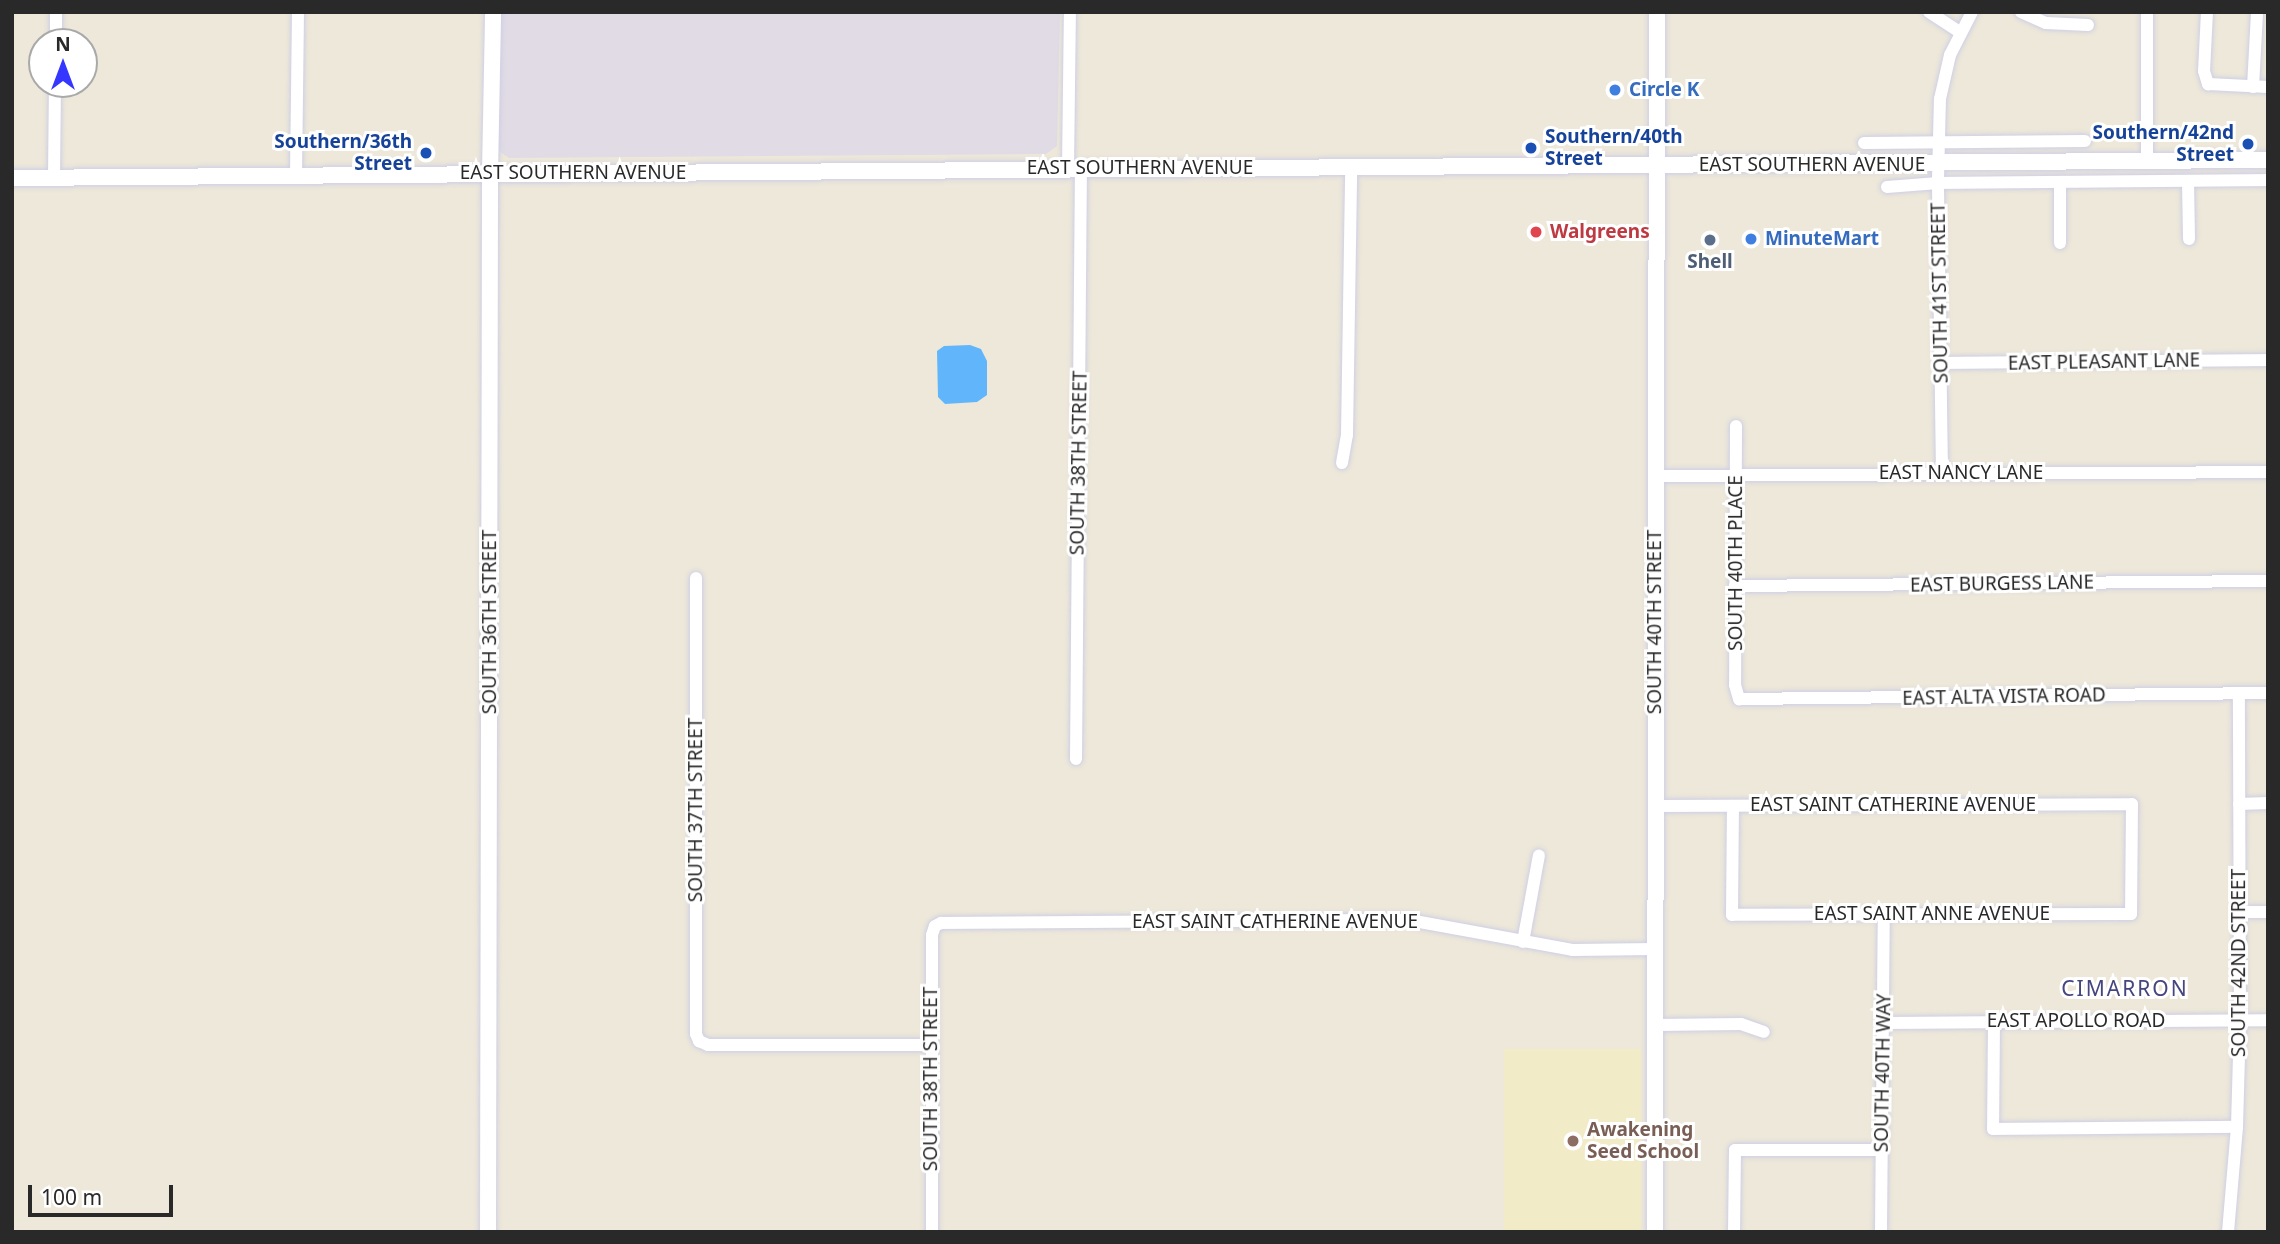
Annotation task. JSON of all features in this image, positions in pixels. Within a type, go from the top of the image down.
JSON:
[{"type":"main road","name":"SOUTH 36TH STREET","points":[[488,1232],[490,173],[493,12]]},
{"type":"main road","name":"SOUTH 40TH STREET","points":[[1655,1232],[1657,12]]},
{"type":"main road","name":"EAST SOUTHERN AVENUE","points":[[12,177],[2268,160]]},
{"type":"street","points":[[296,175],[298,12]]},
{"type":"street","name":"SOUTH 38TH STREET","points":[[1070,12],[1074,168],[1076,759]]},
{"type":"street","points":[[1929,12],[1961,33]]},
{"type":"street","name":"SOUTH 41ST STREET","points":[[1942,473],[1938,164],[1942,80],[1972,12]]},
{"type":"street","points":[[2021,12],[2046,23],[2088,24]]},
{"type":"street","points":[[2147,12],[2147,161]]},
{"type":"street","points":[[2207,12],[2204,71],[2208,84],[2268,87]]},
{"type":"street","points":[[2253,87],[2257,12]]},
{"type":"street","points":[[54,177],[55,98]]},
{"type":"street","name":"EAST SOUTHERN AVENUE","points":[[1864,143],[2085,141]]},
{"type":"street","points":[[1342,463],[1347,435],[1351,167]]},
{"type":"street","name":"EAST SOUTHERN AVENUE","points":[[1887,187],[1938,183],[2268,180]]},
{"type":"street","points":[[2188,181],[2189,239]]},
{"type":"street","points":[[2060,182],[2060,243]]},
{"type":"street","name":"EAST PLEASANT LANE","points":[[1941,363],[2268,360]]},
{"type":"street","name":"SOUTH 40TH PLACE","points":[[1736,426],[1735,685],[1739,699]]},
{"type":"street","name":"EAST NANCY LANE","points":[[1655,477],[2268,472]]},
{"type":"street","name":"SOUTH 37TH STREET","points":[[696,578],[696,1034],[699,1041],[708,1045],[931,1045]]},
{"type":"street","name":"EAST BURGESS LANE","points":[[1735,586],[2268,581]]},
{"type":"street","name":"SOUTH 42ND STREET","points":[[2228,1232],[2237,1127],[2240,1020],[2239,694]]},
{"type":"street","name":"EAST ALTA VISTA ROAD","points":[[1739,699],[2268,694]]},
{"type":"street","points":[[2239,804],[2268,803]]},
{"type":"street","name":"EAST SAINT CATHERINE AVENUE","points":[[1655,806],[2132,804],[2131,914]]},
{"type":"street","name":"EAST SAINT ANNE AVENUE","points":[[1733,806],[1732,915],[2131,914]]},
{"type":"street","points":[[1523,942],[1539,855]]},
{"type":"street","points":[[2238,912],[2268,912]]},
{"type":"street","name":"SOUTH 40TH WAY","points":[[1881,1232],[1884,915]]},
{"type":"street","name":"EAST SAINT CATHERINE AVENUE","points":[[935,926],[941,923],[1409,920],[1572,950],[1655,949]]},
{"type":"street","name":"SOUTH 38TH STREET","points":[[932,1232],[932,935],[935,926]]},
{"type":"street","name":"EAST APOLLO ROAD","points":[[1884,1023],[2268,1020]]},
{"type":"street","points":[[1994,1022],[1993,1129],[2237,1127]]},
{"type":"street","points":[[1655,1025],[1741,1024],[1764,1032]]},
{"type":"street","points":[[1734,1232],[1735,1150],[1882,1150]]},
{"type":"shaded area","points":[[498,12],[1060,12],[1057,146],[1046,154],[509,158],[499,151],[497,144]]},
{"type":"shaded area","name":"Awakening Seed School","points":[[1504,1049],[1641,1049],[1641,1232],[1504,1232]]},
{"type":"water","points":[[970,345],[981,349],[987,361],[987,395],[977,402],[945,404],[938,397],[937,351],[944,346]]},
{"type":"place","name":"Circle K","points":[[1615,90]]},
{"type":"place","name":"Southern/42nd Street","points":[[2248,144]]},
{"type":"place","name":"Southern/40th Street","points":[[1531,148]]},
{"type":"place","name":"Southern/36th Street","points":[[426,153]]},
{"type":"place","name":"Walgreens","points":[[1536,232]]},
{"type":"place","name":"MinuteMart","points":[[1751,239]]},
{"type":"place","name":"Shell","points":[[1710,240]]},
{"type":"place","name":"Awakening Seed School","points":[[1573,1141]]},
{"type":"district","name":"CIMARRON","points":[[2125,988]]}]
